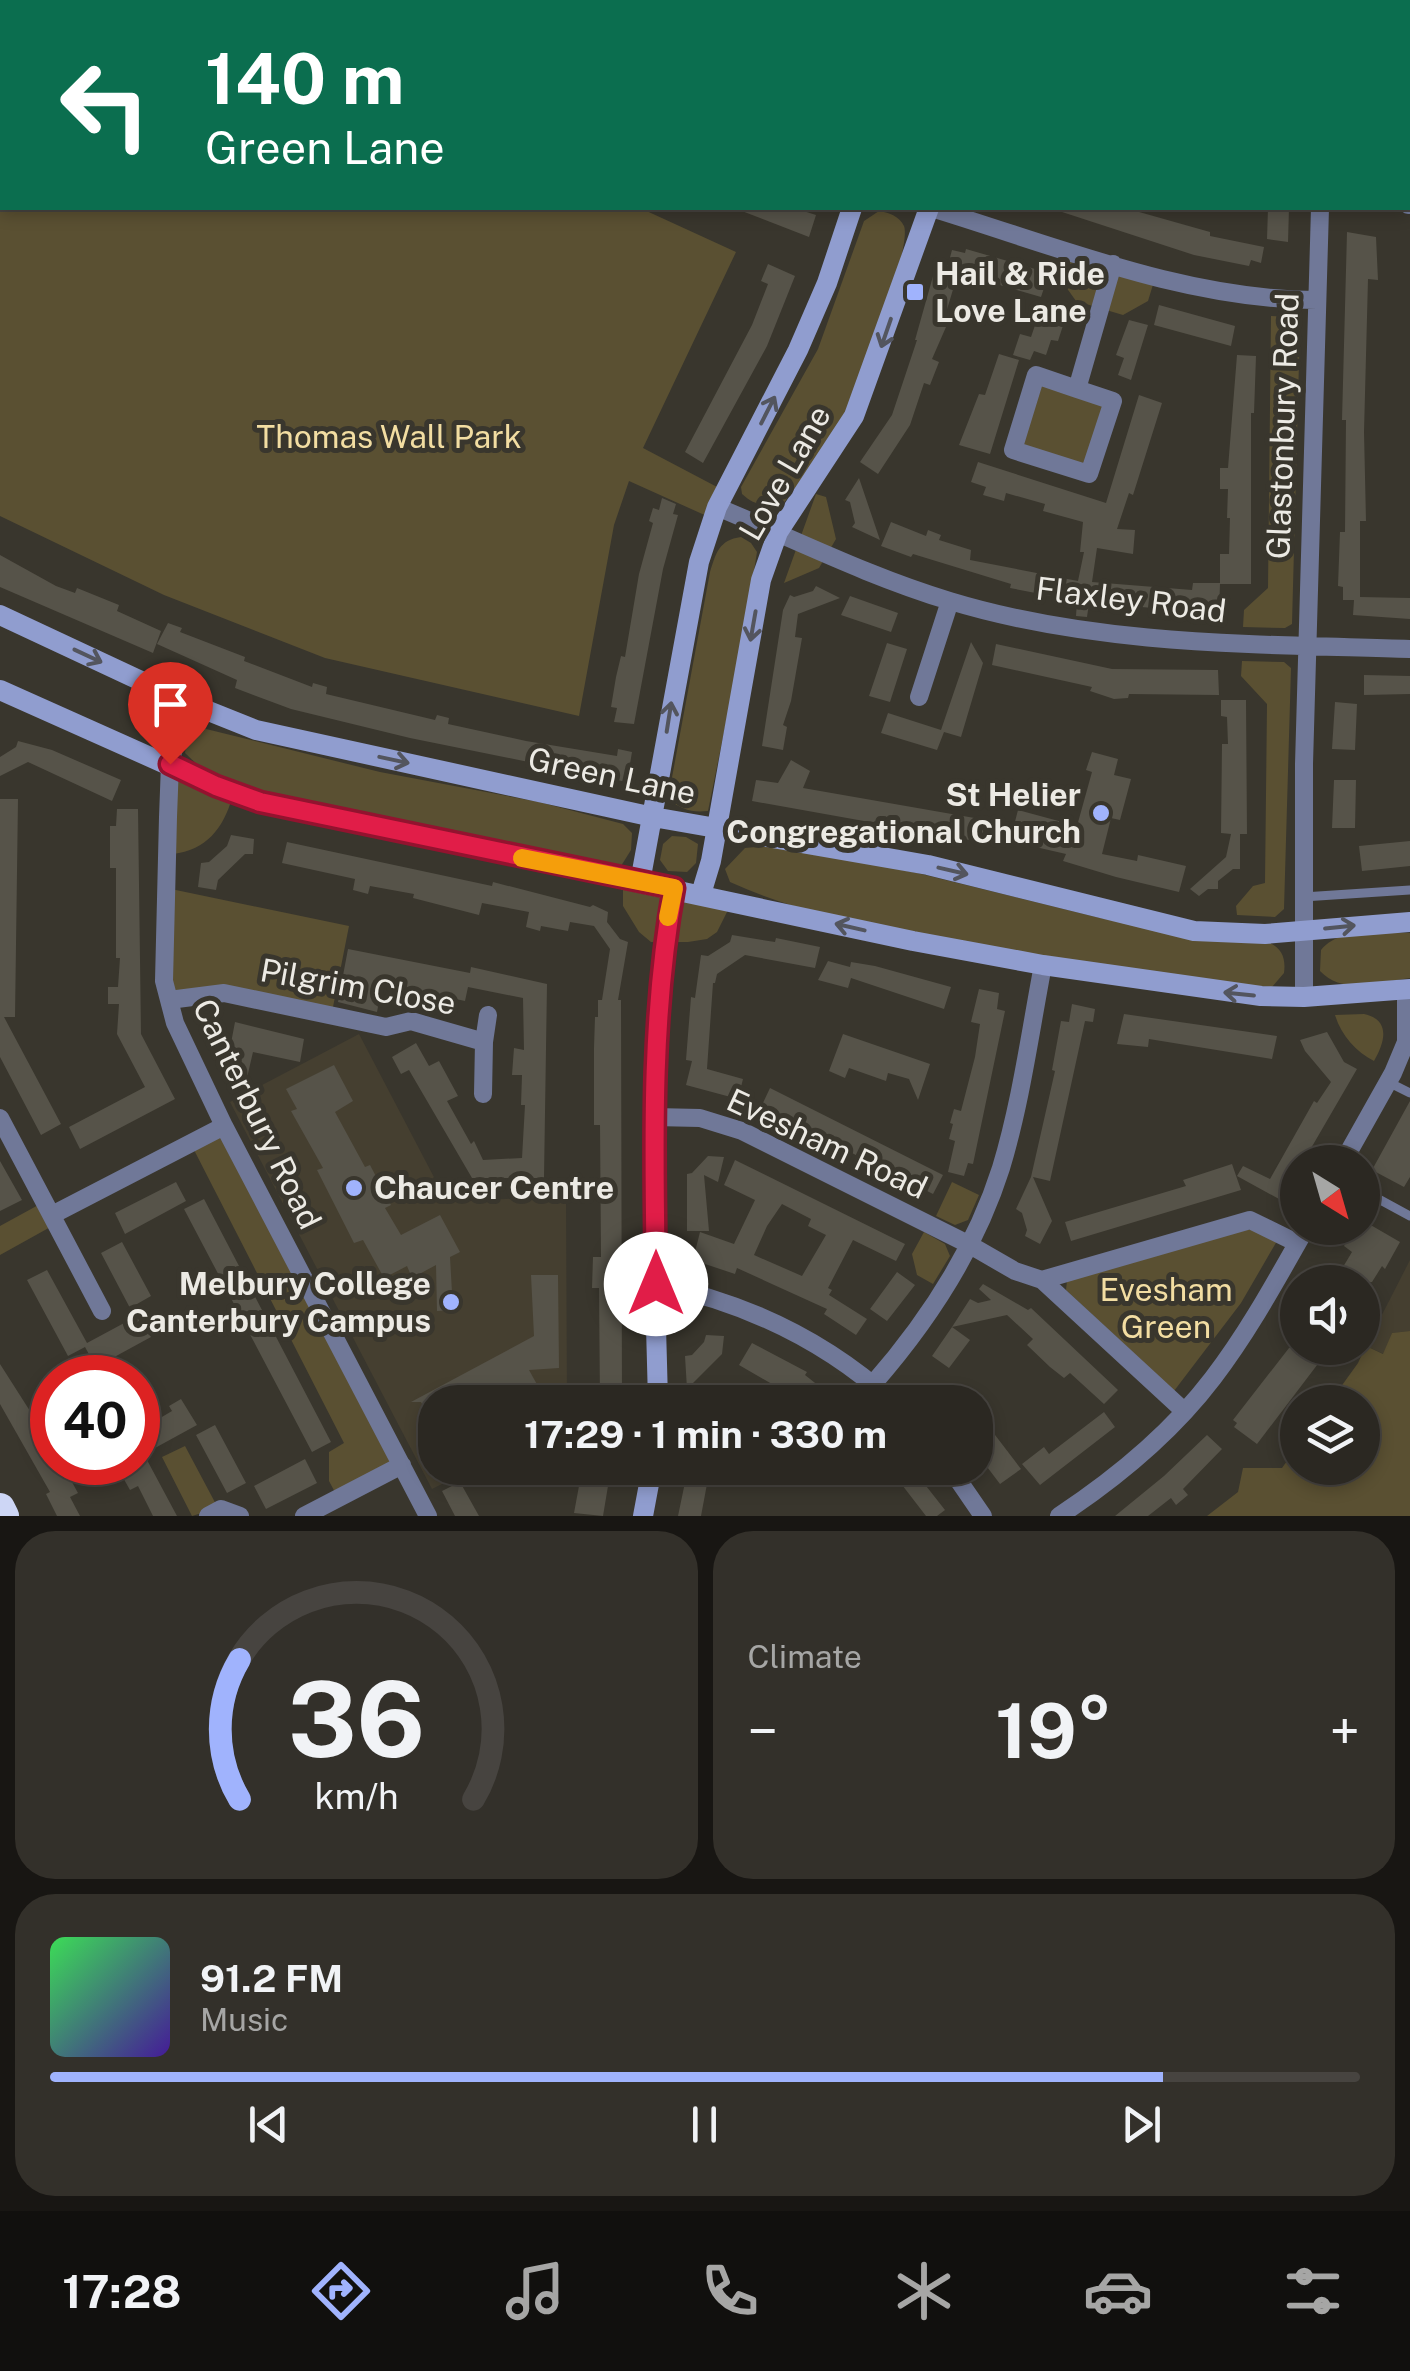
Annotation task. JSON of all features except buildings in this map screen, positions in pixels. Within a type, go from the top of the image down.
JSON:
[{"type":"highway","points":[[0,1508],[4,1516]]},
{"type":"main road","name":"Love Lane","points":[[640,882],[699,562],[717,508],[798,350],[827,283],[851,210]]},
{"type":"main road","name":"Love Lane","points":[[701,894],[711,862],[760,580],[778,532],[854,416],[929,210]]},
{"type":"main road","name":"Green Lane","points":[[0,614],[186,702],[256,730],[653,817],[928,865],[1194,931],[1234,934],[1410,922]]},
{"type":"main road","points":[[0,690],[260,802],[912,941],[1213,991],[1304,997],[1408,990]]},
{"type":"main road","points":[[658,1385],[654,1057],[663,948],[674,888]]},
{"type":"main road","points":[[644,1516],[649,1485]]},
{"type":"street","points":[[937,210],[1113,264],[1244,295],[1317,300]]},
{"type":"street","name":"Glastonbury Road","points":[[1304,997],[1306,646],[1320,210]]},
{"type":"street","points":[[1078,388],[1113,264]]},
{"type":"street","points":[[1036,375],[1078,388],[1113,401],[1090,474],[1013,450],[1036,375]]},
{"type":"street","name":"Flaxley Road","points":[[717,508],[881,577],[950,601],[1091,631],[1306,646]]},
{"type":"street","points":[[918,697],[950,601]]},
{"type":"street","points":[[1306,646],[1410,649]]},
{"type":"street","name":"Canterbury Road","points":[[186,702],[170,764],[164,981],[175,1023],[224,1126],[428,1516]]},
{"type":"street","points":[[656,1284],[699,1293],[752,1312],[818,1345],[873,1384],[916,1334],[970,1244],[995,1184],[1012,1127],[1042,965]]},
{"type":"street","points":[[1353,1145],[1406,1042],[1408,990]]},
{"type":"street","name":"Pilgrim Close","points":[[169,1000],[224,993],[386,1027],[411,1021],[484,1042],[483,1094]]},
{"type":"street","points":[[484,1042],[488,1015]]},
{"type":"street","points":[[0,1118],[102,1312]]},
{"type":"street","name":"Evesham Road","points":[[654,1118],[700,1118],[742,1131],[970,1244]]},
{"type":"street","points":[[52,1215],[224,1126]]},
{"type":"street","points":[[1042,1280],[1250,1220],[1280,1229]]},
{"type":"street","points":[[970,1244],[1015,1271],[1042,1280],[1184,1411]]},
{"type":"street","points":[[1059,1516],[1124,1467],[1211,1381],[1296,1245]]},
{"type":"street","points":[[304,1516],[402,1465]]},
{"type":"street","points":[[962,1485],[983,1516]]},
{"type":"street","points":[[208,1516],[221,1510],[240,1516]]},
{"type":"lane","points":[[1302,898],[1410,890]]},
{"type":"lane","points":[[1388,1082],[1410,1093]]},
{"type":"lane","points":[[1380,1200],[1410,1216]]},
{"type":"shaded area","name":"Melbury College Canterbury Campus","points":[[359,1034],[447,1202],[566,1196],[567,1385],[418,1385],[418,1462],[230,1102]]},
{"type":"shaded area","points":[[1410,1260],[1410,1331],[1392,1333],[1384,1354],[1380,1352],[1380,1319]]},
{"type":"green space","name":"Thomas Wall Park","points":[[0,210],[644,210],[736,252],[643,448],[719,488],[709,517],[629,481],[614,525],[579,716],[325,658],[164,595],[0,516]]},
{"type":"green space","points":[[879,211],[900,220],[904,239],[884,316],[855,394],[843,421],[784,503],[757,503],[742,494],[741,487],[818,349],[864,221]]},
{"type":"green space","points":[[1063,251],[1155,278],[1148,301],[1123,315],[1076,301],[1056,273]]},
{"type":"green space","points":[[1271,316],[1293,317],[1300,325],[1292,624],[1285,628],[1243,627],[1244,610],[1268,588]]},
{"type":"green space","points":[[1039,381],[1109,403],[1086,469],[1017,447]]},
{"type":"green space","points":[[816,494],[826,497],[836,539],[819,568],[784,583]]},
{"type":"green space","points":[[741,537],[757,552],[745,628],[708,811],[691,811],[668,799],[710,572],[723,544]]},
{"type":"green space","points":[[1242,661],[1284,662],[1291,668],[1284,909],[1275,917],[1237,915],[1236,906],[1253,886],[1265,883],[1267,704],[1241,676]]},
{"type":"green space","points":[[202,728],[380,772],[539,802],[623,824],[632,833],[631,850],[621,866],[261,793],[204,771],[185,753],[187,739]]},
{"type":"green space","points":[[174,771],[232,798],[212,836],[195,848],[173,854]]},
{"type":"green space","points":[[672,836],[686,837],[698,844],[696,863],[687,872],[668,871],[660,860],[663,844]]},
{"type":"green space","points":[[776,845],[917,873],[1100,918],[1268,942],[1282,954],[1284,973],[1272,987],[1120,968],[877,927],[802,908],[730,882],[725,869],[745,848]]},
{"type":"green space","points":[[623,882],[731,904],[717,932],[707,939],[651,942],[639,932],[623,906]]},
{"type":"green space","points":[[171,889],[349,926],[332,1012],[173,995]]},
{"type":"green space","points":[[1410,933],[1410,978],[1351,985],[1329,979],[1320,971],[1321,950],[1339,937]]},
{"type":"green space","points":[[1364,1014],[1382,1026],[1381,1046],[1374,1061],[1350,1042],[1335,1015]]},
{"type":"green space","points":[[220,1134],[398,1467],[337,1496],[329,1481],[329,1452],[344,1443],[193,1148]]},
{"type":"green space","points":[[952,1182],[979,1195],[968,1220],[955,1225],[936,1216]]},
{"type":"green space","points":[[42,1203],[54,1225],[0,1255],[0,1226]]},
{"type":"green space","name":"Evesham Green","points":[[1242,1230],[1277,1241],[1241,1303],[1174,1391],[1066,1290],[1067,1281]]},
{"type":"green space","points":[[924,1232],[945,1244],[950,1256],[933,1284],[917,1275],[912,1254]]},
{"type":"green space","points":[[1410,1331],[1410,1516],[1207,1516],[1238,1492],[1243,1468],[1280,1468],[1280,1485],[1380,1485],[1380,1385],[1342,1385],[1357,1365],[1380,1365],[1380,1353],[1383,1354],[1392,1333]]},
{"type":"green space","points":[[185,1446],[218,1508],[192,1516],[162,1457]]},
{"type":"slow traffic","points":[[522,858],[674,888],[668,917]]},
{"type":"place","name":"Hail & Ride Love Lane","points":[[915,292]]},
{"type":"place","name":"St Helier Congregational Church","points":[[1101,813]]},
{"type":"place","name":"Chaucer Centre","points":[[354,1188]]},
{"type":"place","name":"Melbury College Canterbury Campus","points":[[451,1302]]},
{"type":"route","points":[[170,764],[260,802],[674,888],[663,948],[654,1057],[656,1284]]}]
